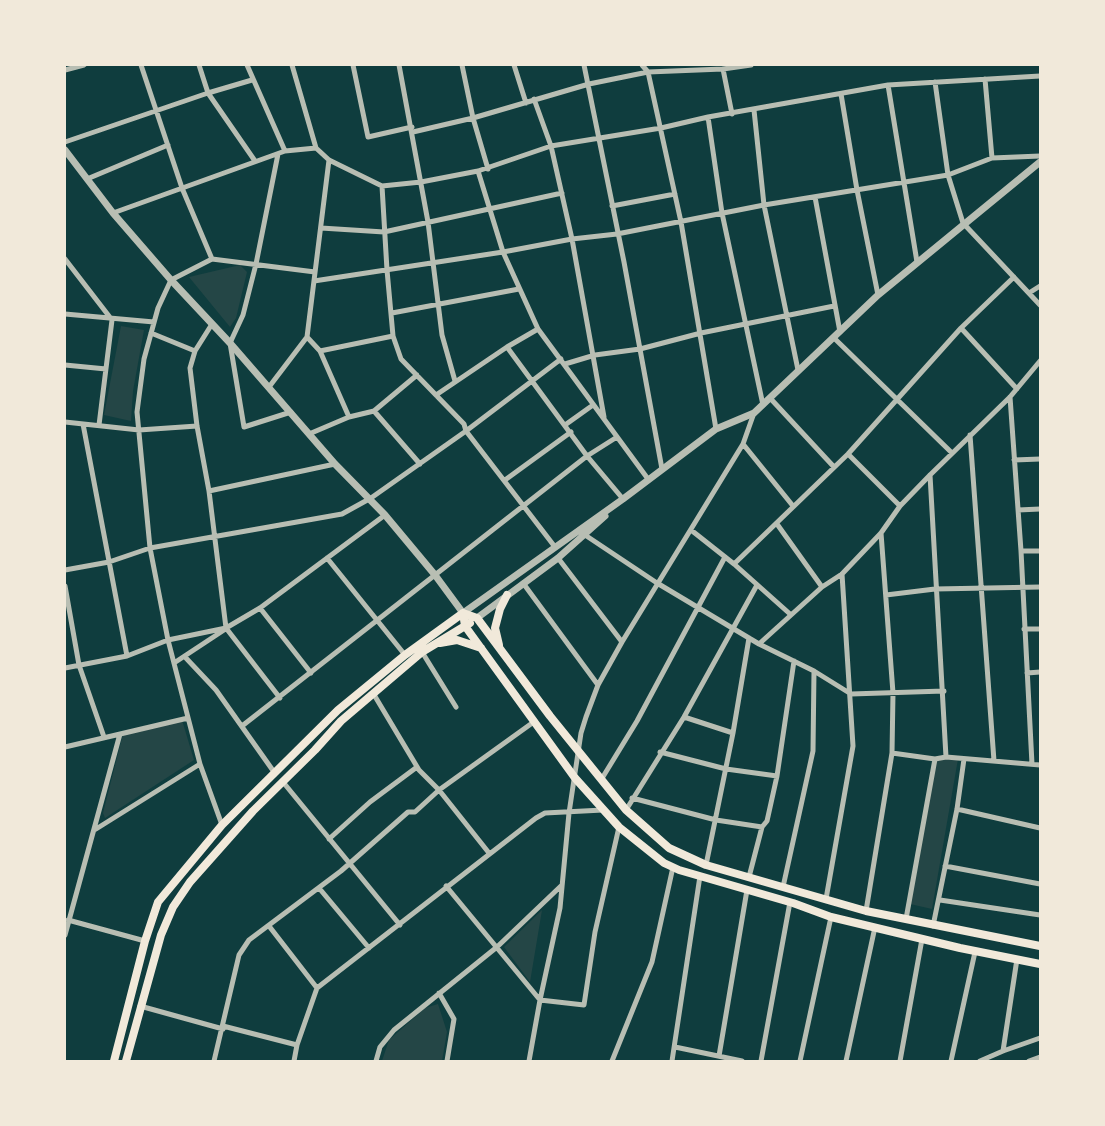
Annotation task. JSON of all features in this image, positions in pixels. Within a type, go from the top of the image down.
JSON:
[{"type":"main road","points":[[499,648],[495,628],[500,608],[507,595]]},
{"type":"main road","points":[[463,613],[477,618],[626,810],[669,848],[706,865],[866,911],[1040,946]]},
{"type":"main road","points":[[463,613],[465,625],[575,778],[619,827],[648,853],[673,867],[831,917],[975,952],[1040,964]]},
{"type":"main road","points":[[114,1061],[145,941],[158,902],[222,825],[338,710],[405,655],[463,613]]},
{"type":"main road","points":[[126,1061],[161,935],[173,907],[198,872],[341,720],[422,652],[477,618]]},
{"type":"main road","points":[[437,643],[457,640],[483,649]]},
{"type":"street","points":[[65,70],[84,65]]},
{"type":"street","points":[[141,65],[182,188],[212,259]]},
{"type":"street","points":[[199,65],[208,93],[255,161]]},
{"type":"street","points":[[247,65],[285,151]]},
{"type":"street","points":[[292,65],[316,148],[329,160],[382,186],[478,172],[551,145],[661,128],[888,85],[1040,76]]},
{"type":"street","points":[[353,65],[368,137],[473,118],[589,84],[648,72],[751,65]]},
{"type":"street","points":[[399,65],[428,222],[442,335],[455,381]]},
{"type":"street","points":[[462,65],[473,118],[488,169]]},
{"type":"street","points":[[514,65],[526,103]]},
{"type":"street","points":[[584,65],[662,469]]},
{"type":"street","points":[[642,65],[648,72],[681,222],[716,429]]},
{"type":"street","points":[[723,69],[732,114]]},
{"type":"street","points":[[985,79],[992,158]]},
{"type":"street","points":[[65,142],[252,80]]},
{"type":"street","points":[[935,82],[948,175],[964,223],[1040,305]]},
{"type":"street","points":[[888,85],[917,262]]},
{"type":"street","points":[[841,94],[878,295]]},
{"type":"street","points":[[534,99],[551,145],[562,193],[604,419]]},
{"type":"street","points":[[754,110],[764,205],[798,370]]},
{"type":"street","points":[[708,117],[722,213],[763,405]]},
{"type":"street","points":[[87,180],[168,145]]},
{"type":"street","points":[[113,213],[285,151],[316,148]]},
{"type":"street","points":[[65,151],[113,213],[171,280],[335,464],[371,498],[463,613],[716,429],[754,414],[878,295],[1040,162]]},
{"type":"street","points":[[278,154],[256,264],[243,315],[230,344],[244,427],[291,412]]},
{"type":"street","points":[[314,281],[617,234],[764,205],[948,175],[992,158],[1040,156]]},
{"type":"street","points":[[269,387],[307,337],[329,160]]},
{"type":"street","points":[[478,172],[503,252],[538,329],[648,479]]},
{"type":"street","points":[[382,186],[393,336],[401,359],[464,424],[555,547]]},
{"type":"street","points":[[321,228],[384,232],[562,193]]},
{"type":"street","points":[[612,206],[675,194]]},
{"type":"street","points":[[815,197],[837,335],[952,453]]},
{"type":"street","points":[[65,259],[112,320],[99,425]]},
{"type":"street","points":[[222,825],[200,764],[188,718],[168,640],[150,548],[137,412],[144,359],[154,322],[171,280],[212,259],[315,272]]},
{"type":"street","points":[[734,564],[848,454],[961,328],[1014,277]]},
{"type":"street","points":[[1029,293],[1040,286]]},
{"type":"street","points":[[392,313],[519,289]]},
{"type":"street","points":[[65,570],[110,562],[150,548],[342,514],[371,498],[563,362],[640,349],[746,323],[834,306]]},
{"type":"street","points":[[65,314],[154,322]]},
{"type":"street","points":[[212,324],[195,351],[190,368],[216,537],[226,628],[280,698]]},
{"type":"street","points":[[961,328],[1017,389]]},
{"type":"street","points":[[436,395],[538,329]]},
{"type":"street","points":[[151,333],[195,351]]},
{"type":"street","points":[[320,351],[393,336]]},
{"type":"street","points":[[307,337],[320,351],[349,416]]},
{"type":"street","points":[[507,347],[587,456],[623,499]]},
{"type":"street","points":[[759,643],[822,587],[842,574],[881,533],[929,475],[1010,397],[1040,361]]},
{"type":"street","points":[[65,365],[106,369]]},
{"type":"street","points":[[309,434],[349,416],[374,411],[417,375]]},
{"type":"street","points":[[1010,397],[1032,764]]},
{"type":"street","points":[[770,398],[834,467]]},
{"type":"street","points":[[565,425],[593,405]]},
{"type":"street","points":[[374,411],[420,464]]},
{"type":"street","points":[[529,1061],[560,908],[569,813],[581,733],[598,685],[743,444],[754,414]]},
{"type":"street","points":[[65,422],[139,430],[197,426]]},
{"type":"street","points":[[83,424],[127,656]]},
{"type":"street","points":[[505,480],[570,432]]},
{"type":"street","points":[[970,435],[994,761]]},
{"type":"street","points":[[242,726],[587,456],[617,437]]},
{"type":"street","points":[[743,444],[793,506]]},
{"type":"street","points":[[848,454],[901,506]]},
{"type":"street","points":[[1014,460],[1040,459]]},
{"type":"street","points":[[209,491],[335,464]]},
{"type":"street","points":[[929,475],[946,757]]},
{"type":"street","points":[[477,618],[558,558],[623,499]]},
{"type":"street","points":[[1018,510],[1040,509]]},
{"type":"street","points":[[174,663],[260,608],[385,515]]},
{"type":"street","points":[[777,524],[822,587]]},
{"type":"street","points":[[691,530],[790,614]]},
{"type":"street","points":[[866,911],[892,753],[893,693],[881,533]]},
{"type":"street","points":[[585,535],[657,583],[749,638],[794,660],[851,694],[944,691]]},
{"type":"street","points":[[1021,551],[1040,551]]},
{"type":"street","points":[[601,780],[643,710],[725,557]]},
{"type":"street","points":[[327,558],[405,655]]},
{"type":"street","points":[[558,558],[622,642]]},
{"type":"street","points":[[826,899],[853,746],[842,574]]},
{"type":"street","points":[[523,583],[598,685]]},
{"type":"street","points":[[626,810],[684,717],[757,585]]},
{"type":"street","points":[[65,586],[68,633],[104,737]]},
{"type":"street","points":[[886,595],[935,589],[1040,587]]},
{"type":"street","points":[[260,608],[311,673]]},
{"type":"street","points":[[65,668],[127,656],[168,640],[226,628]]},
{"type":"street","points":[[1024,629],[1040,629]]},
{"type":"street","points":[[706,865],[749,638]]},
{"type":"street","points":[[422,652],[456,707]]},
{"type":"street","points":[[185,657],[207,678],[274,772]]},
{"type":"street","points":[[748,877],[762,827],[767,821],[777,776],[794,660]]},
{"type":"street","points":[[783,887],[813,751],[814,671]]},
{"type":"street","points":[[1027,673],[1040,673]]},
{"type":"street","points":[[373,693],[417,767],[439,790],[489,853]]},
{"type":"street","points":[[684,717],[733,733]]},
{"type":"street","points":[[1030,717],[1040,717]]},
{"type":"street","points":[[65,747],[188,718]]},
{"type":"street","points":[[214,1061],[239,955],[249,940],[319,888],[408,812],[415,812],[439,790],[535,721]]},
{"type":"street","points":[[65,935],[66,920],[95,830],[120,734]]},
{"type":"street","points":[[660,752],[726,769],[777,776]]},
{"type":"street","points":[[892,753],[935,759],[946,757],[1040,765]]},
{"type":"street","points":[[906,919],[935,759]]},
{"type":"street","points":[[933,926],[940,900],[964,760]]},
{"type":"street","points":[[95,830],[200,764]]},
{"type":"street","points":[[329,839],[370,802],[417,767]]},
{"type":"street","points":[[283,782],[400,925]]},
{"type":"street","points":[[632,798],[716,820],[762,827]]},
{"type":"street","points":[[957,808],[1040,828]]},
{"type":"street","points":[[294,1061],[317,988],[536,818],[545,813],[603,810]]},
{"type":"street","points":[[446,886],[540,1000],[584,1005],[594,932],[619,827]]},
{"type":"street","points":[[946,866],[1040,884]]},
{"type":"street","points":[[612,1061],[652,962],[673,867]]},
{"type":"street","points":[[672,1061],[700,876]]},
{"type":"street","points":[[376,1061],[380,1047],[394,1030],[497,947],[562,885]]},
{"type":"street","points":[[319,888],[369,948]]},
{"type":"street","points":[[719,1056],[747,890]]},
{"type":"street","points":[[940,900],[1040,915]]},
{"type":"street","points":[[761,1061],[790,902]]},
{"type":"street","points":[[800,1061],[831,917]]},
{"type":"street","points":[[66,920],[145,941]]},
{"type":"street","points":[[269,926],[317,988]]},
{"type":"street","points":[[846,1061],[875,927]]},
{"type":"street","points":[[900,1061],[922,939]]},
{"type":"street","points":[[951,1061],[975,952]]},
{"type":"street","points":[[1003,1051],[1017,959]]},
{"type":"street","points":[[439,993],[454,1018],[447,1061]]},
{"type":"street","points":[[140,1006],[297,1045]]},
{"type":"street","points":[[980,1061],[1040,1038]]},
{"type":"street","points":[[675,1047],[742,1061]]},
{"type":"street","points":[[1029,1061],[1040,1057]]},
{"type":"shaded area","points":[[240,265],[247,272],[236,318],[230,327],[189,277]]},
{"type":"shaded area","points":[[121,326],[144,330],[133,391],[131,421],[104,415]]},
{"type":"shaded area","points":[[182,720],[194,760],[105,818],[103,813],[123,734]]},
{"type":"shaded area","points":[[937,757],[958,759],[932,909],[910,904]]},
{"type":"shaded area","points":[[542,910],[530,982],[504,947]]},
{"type":"shaded area","points":[[438,1004],[447,1032],[442,1061],[382,1061],[389,1040],[425,1008]]}]
